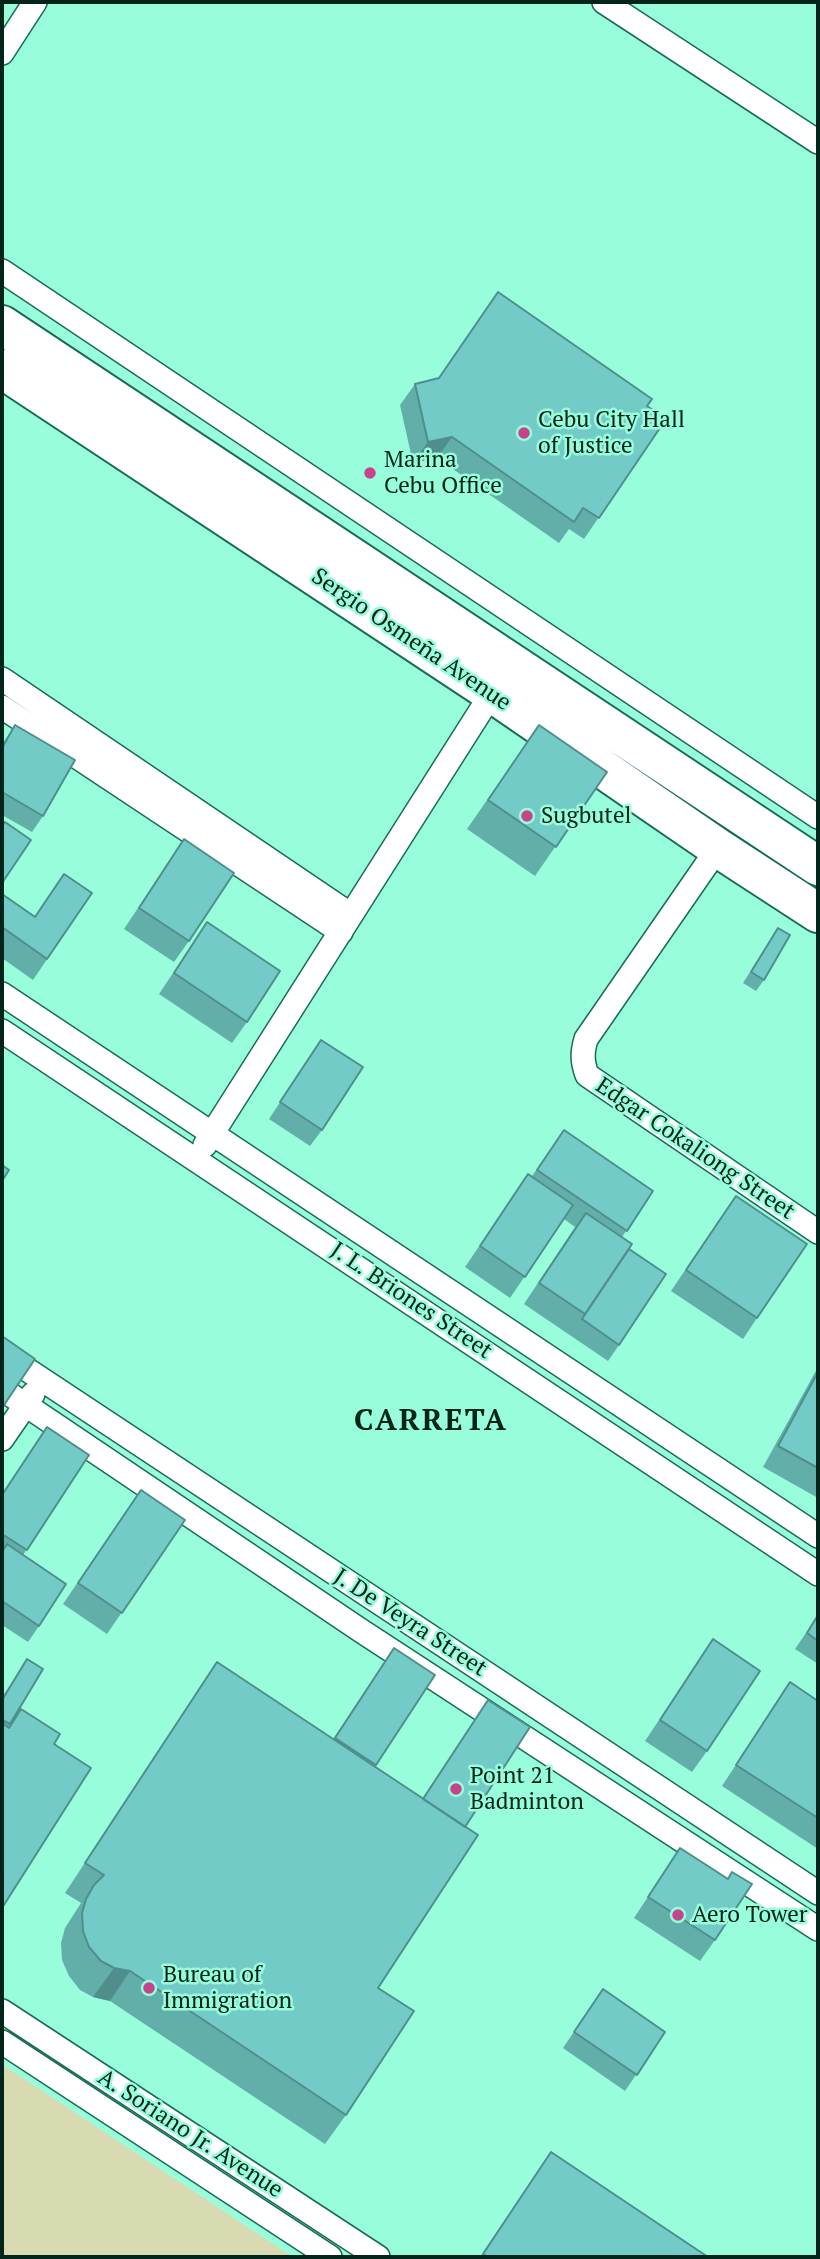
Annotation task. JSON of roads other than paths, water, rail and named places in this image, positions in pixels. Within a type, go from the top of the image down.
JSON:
[{"type":"highway","name":"Sergio Osmeña Avenue","points":[[2,325],[502,678],[718,848],[818,913]]},
{"type":"highway","name":"Sergio Osmeña Avenue","points":[[2,369],[502,678],[818,866]]},
{"type":"street","points":[[2,53],[34,2]]},
{"type":"street","points":[[604,2],[818,142]]},
{"type":"street","points":[[2,271],[818,817]]},
{"type":"street","points":[[196,1159],[534,628]]},
{"type":"street","points":[[2,679],[62,734],[346,924]]},
{"type":"street","points":[[2,707],[62,734]]},
{"type":"street","name":"Edgar Cokaliong Street","points":[[718,848],[586,1039],[582,1054],[583,1066],[587,1075],[818,1232]]},
{"type":"street","name":"J. L. Briones Street","points":[[2,994],[818,1536]]},
{"type":"street","name":"J. L. Briones Street","points":[[2,1031],[818,1574]]},
{"type":"street","points":[[518,1373],[533,1347]]},
{"type":"street","name":"J. De Veyra Street","points":[[2,1353],[818,1893]]},
{"type":"street","points":[[2,1439],[42,1379]]},
{"type":"street","name":"J. De Veyra Street","points":[[2,1389],[360,1630],[818,1929]]},
{"type":"street","name":"A. Soriano Jr. Avenue","points":[[2,2011],[379,2257]]},
{"type":"street","name":"A. Soriano Jr. Avenue","points":[[2,2042],[330,2257]]},
{"type":"place","name":"Cebu City Hall of Justice","points":[[524,433]]},
{"type":"place","name":"Marina Cebu Office","points":[[370,473]]},
{"type":"place","name":"Sugbutel","points":[[527,816]]},
{"type":"place","name":"Point 21 Badminton","points":[[456,1789]]},
{"type":"place","name":"Aero Tower","points":[[678,1915]]},
{"type":"place","name":"Bureau of Immigration","points":[[149,1988]]},
{"type":"district","name":"CARRETA","points":[[431,1421]]}]
